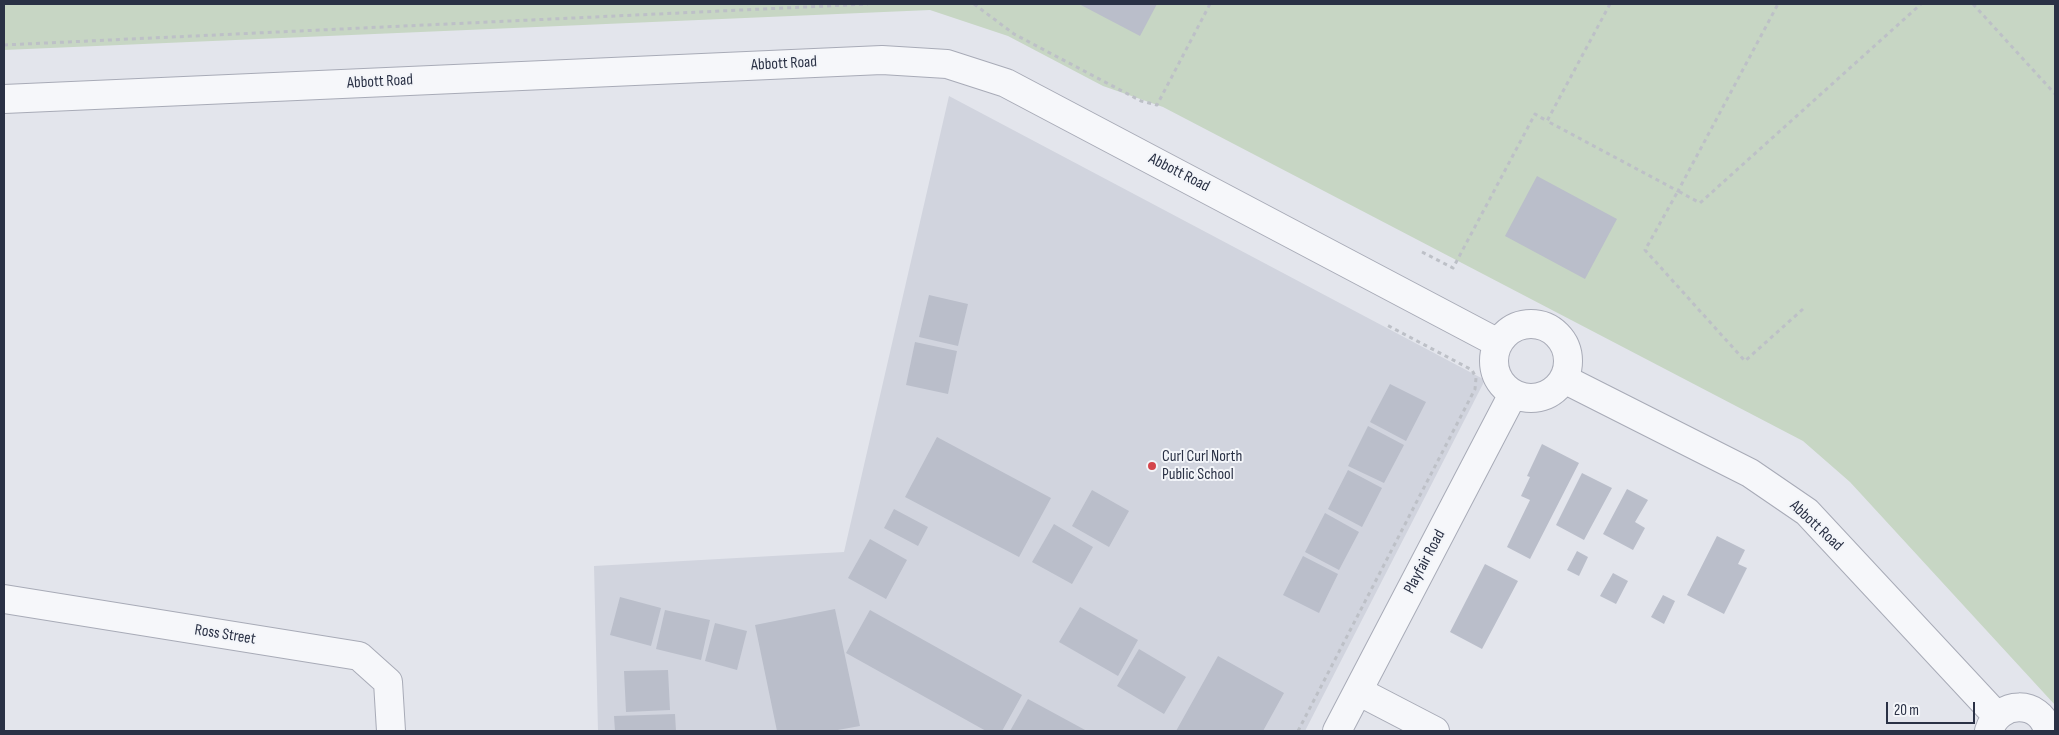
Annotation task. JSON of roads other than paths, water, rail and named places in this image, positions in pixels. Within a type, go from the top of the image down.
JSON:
[{"type":"street","name":"Abbott Road","points":[[4,99],[882,60],[947,64],[1006,83],[1498,343]]},
{"type":"street","points":[[1526,324],[1549,328],[1558,335],[1567,350],[1568,368],[1564,379],[1547,395],[1524,398],[1513,394],[1497,377],[1494,360],[1498,343],[1506,334],[1526,324]]},
{"type":"street","name":"Abbott Road","points":[[1564,379],[1750,473],[1807,512],[1993,724],[2014,707],[2024,707],[2041,716],[2048,731]]},
{"type":"street","name":"Playfair Road","points":[[1337,731],[1513,394]]},
{"type":"street","name":"Ross Street","points":[[4,599],[359,656],[388,682],[391,731]]},
{"type":"street","points":[[1358,691],[1435,731]]},
{"type":"place","name":"Curl Curl North Public School","points":[[1152,466]]}]
